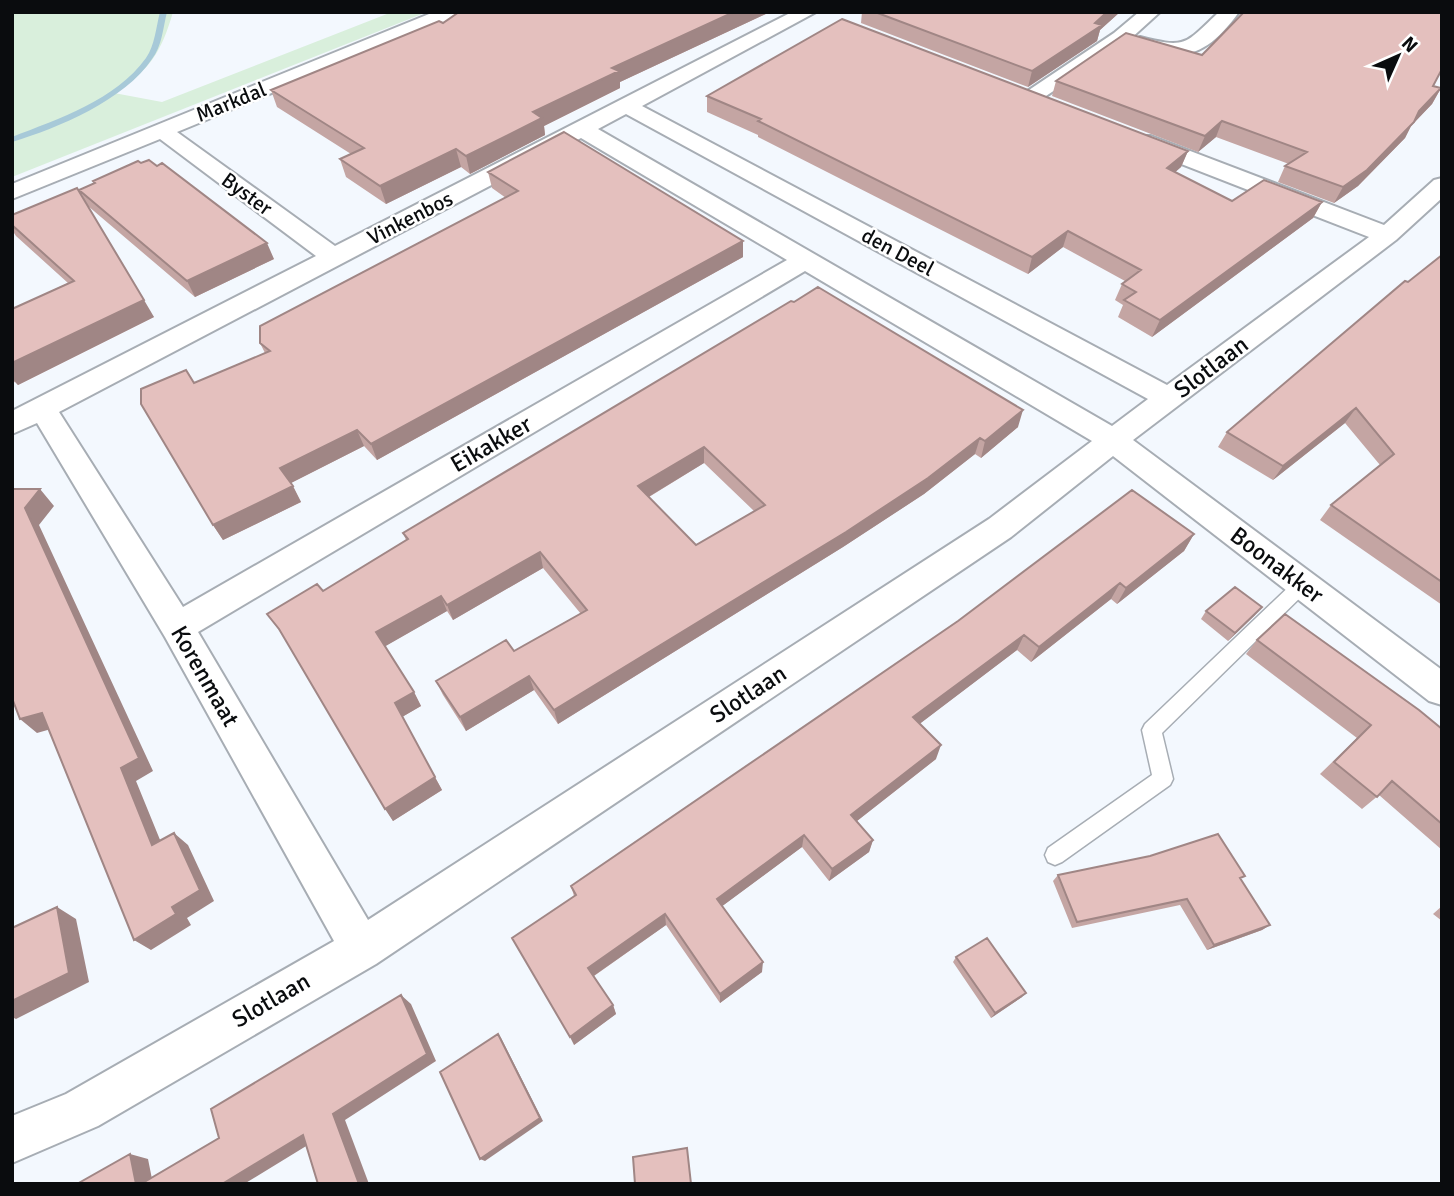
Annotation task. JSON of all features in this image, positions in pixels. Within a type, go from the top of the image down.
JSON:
[{"type":"street","name":"Markdal","points":[[12,192],[451,12]]},
{"type":"street","points":[[807,12],[832,22]]},
{"type":"street","name":"Vinkenbos","points":[[27,416],[807,12]]},
{"type":"street","points":[[1030,98],[1121,37],[1151,12]]},
{"type":"street","points":[[1121,37],[1169,53],[1180,51],[1191,48],[1230,12]]},
{"type":"street","points":[[1005,88],[1056,108]]},
{"type":"street","name":"den Deel","points":[[627,106],[1168,398]]},
{"type":"street","points":[[582,129],[1113,440]]},
{"type":"street","name":"Byster","points":[[161,130],[334,257]]},
{"type":"street","points":[[1119,132],[1387,235]]},
{"type":"street","name":"Slotlaan","points":[[12,1140],[82,1110],[361,948],[1000,528],[1438,195]]},
{"type":"street","name":"Eikakker","points":[[177,627],[804,261]]},
{"type":"street","name":"Korenmaat","points":[[27,416],[177,627],[361,948]]},
{"type":"street","name":"Boonakker","points":[[1113,440],[1442,690]]},
{"type":"lane","points":[[1055,856],[1163,779],[1152,730],[1303,584]]},
{"type":"green space","points":[[12,12],[173,12],[159,50],[137,76],[114,93],[162,102],[392,12],[427,12],[12,177]]},
{"type":"building","points":[[459,12],[734,12],[612,68],[619,71],[533,112],[542,118],[466,156],[456,149],[380,186],[340,159],[364,148],[271,90],[439,21],[443,23]]},
{"type":"building","points":[[875,12],[1107,12],[1095,23],[1102,25],[1032,71]]},
{"type":"building","points":[[1244,12],[1442,12],[1442,69],[1433,86],[1441,88],[1419,111],[1414,122],[1367,170],[1343,187],[1285,166],[1307,152],[1222,121],[1205,136],[1056,81],[1126,33],[1202,55]]},
{"type":"building","points":[[842,19],[1188,151],[1167,168],[1232,201],[1264,180],[1322,202],[1160,320],[1124,300],[1136,292],[1122,284],[1141,270],[1068,231],[1032,257],[758,121],[761,119],[707,96]]},
{"type":"building","points":[[564,132],[743,241],[371,444],[357,430],[280,468],[293,486],[213,525],[141,404],[141,389],[186,370],[194,383],[270,351],[260,343],[260,326],[518,191],[488,172]]},
{"type":"building","points":[[149,160],[157,166],[162,163],[267,243],[187,281],[79,190],[138,161],[141,163]]},
{"type":"building","points":[[77,188],[144,300],[12,363],[12,309],[74,281],[12,225],[12,215]]},
{"type":"building","points":[[1442,255],[1442,582],[1331,505],[1394,454],[1356,408],[1283,466],[1227,432],[1405,281],[1408,282]]},
{"type":"building","points":[[818,287],[1023,410],[985,441],[980,438],[928,478],[846,532],[554,710],[529,676],[460,717],[436,681],[506,640],[514,651],[587,610],[540,552],[447,605],[441,596],[376,632],[414,692],[395,703],[435,777],[385,809],[279,629],[267,614],[317,584],[323,591],[408,539],[403,533],[791,301],[794,302]],"holes":[[[704,447],[765,505],[696,545],[638,486]]]},
{"type":"building","points":[[12,489],[40,489],[25,508],[139,758],[121,768],[152,845],[174,833],[200,890],[172,907],[176,914],[134,940],[42,713],[20,719],[12,698]]},
{"type":"building","points":[[1132,490],[1194,534],[1126,588],[1120,583],[1039,647],[1024,635],[913,717],[941,745],[851,815],[873,840],[832,869],[804,835],[717,899],[763,962],[720,994],[665,914],[588,968],[613,1005],[570,1037],[512,938],[576,895],[571,886],[958,621]]},
{"type":"building","points":[[1235,587],[1262,607],[1235,633],[1206,611]]},
{"type":"building","points":[[1285,614],[1442,729],[1442,824],[1392,781],[1377,797],[1334,762],[1371,725],[1257,640]]},
{"type":"building","points":[[1218,834],[1245,876],[1240,878],[1270,925],[1214,945],[1187,899],[1077,922],[1058,875],[1150,856]]},
{"type":"building","points":[[57,907],[69,973],[12,1001],[12,928]]},
{"type":"building","points":[[987,938],[1026,993],[995,1013],[956,957]]},
{"type":"building","points":[[401,995],[427,1054],[333,1114],[359,1184],[318,1184],[303,1135],[222,1184],[141,1184],[219,1138],[211,1109]]},
{"type":"building","points":[[498,1034],[540,1118],[480,1159],[440,1072]]},
{"type":"building","points":[[687,1148],[691,1184],[635,1184],[633,1157]]},
{"type":"building","points":[[130,1154],[136,1184],[77,1184]]},
{"type":"waterway","points":[[12,140],[86,108],[122,86],[152,54],[164,12]]}]
